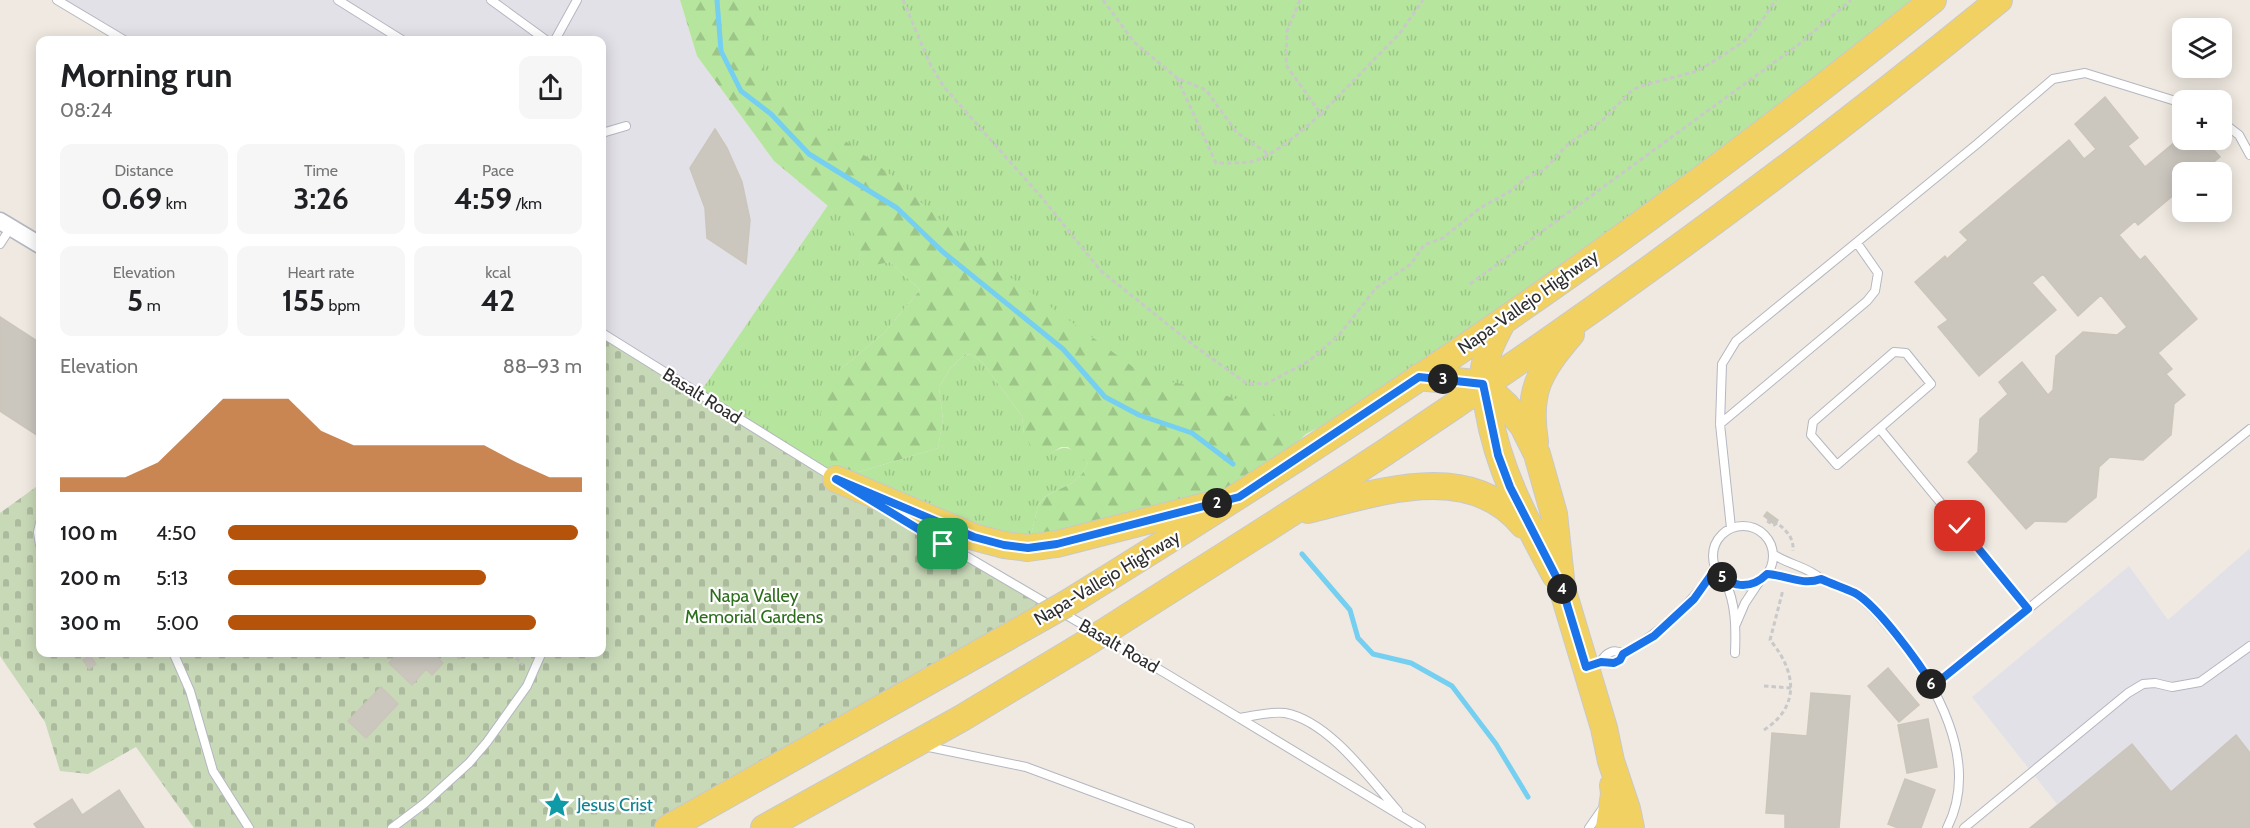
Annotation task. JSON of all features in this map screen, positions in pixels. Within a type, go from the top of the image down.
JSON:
[{"type":"main road","name":"Napa-Vallejo Highway","points":[[668,828],[1066,604],[1239,497],[1503,320],[1662,208],[1782,119],[1933,0]]},
{"type":"main road","points":[[764,828],[915,744],[1088,642],[1287,516],[1592,309],[1818,144],[1999,0]]},
{"type":"main road","points":[[1562,588],[1554,514],[1537,454],[1532,406],[1537,386],[1547,364],[1592,309]]},
{"type":"main road","points":[[1503,320],[1489,348],[1483,384],[1498,455],[1510,487],[1562,588],[1593,665],[1611,761],[1631,828]]},
{"type":"main road","points":[[1419,377],[1483,384],[1506,405],[1523,426],[1537,454]]},
{"type":"main road","points":[[836,479],[974,537],[1004,545],[1028,548],[1057,544],[1239,497]]},
{"type":"main road","points":[[1287,516],[1397,489],[1429,486],[1457,487],[1483,493],[1503,505],[1521,522],[1540,547]]},
{"type":"main road","points":[[1610,828],[1614,794],[1611,761]]},
{"type":"street","points":[[5,224],[36,243]]},
{"type":"lane","points":[[57,0],[117,36]]},
{"type":"lane","points":[[338,0],[396,36]]},
{"type":"lane","points":[[490,0],[540,36]]},
{"type":"lane","points":[[557,36],[577,0]]},
{"type":"lane","points":[[1731,528],[1719,424],[1722,364],[1736,341],[2053,79],[2085,73],[2172,100]]},
{"type":"lane","points":[[606,132],[626,126]]},
{"type":"lane","points":[[2232,130],[2239,135],[2250,155]]},
{"type":"lane","points":[[0,244],[5,224]]},
{"type":"lane","points":[[1719,424],[1867,301],[1875,291],[1878,273],[1857,243]]},
{"type":"lane","name":"Basalt Road","points":[[606,335],[836,479],[1421,828]]},
{"type":"lane","points":[[1894,352],[1906,353],[1931,384],[1880,429],[1837,465],[1811,435],[1813,422],[1894,352]]},
{"type":"lane","points":[[1880,429],[2028,609]]},
{"type":"lane","points":[[1933,686],[2250,429]]},
{"type":"lane","points":[[1735,653],[1736,624],[1729,588],[1713,560],[1717,541],[1731,528],[1750,527],[1766,537],[1773,554],[1771,567],[1745,603],[1736,624]]},
{"type":"lane","points":[[1773,554],[1784,562],[1811,570],[1821,579],[1856,594],[1870,606],[1909,652],[1933,686],[1944,710],[1959,774],[1957,799],[1947,828]]},
{"type":"lane","points":[[1593,665],[1614,663],[1620,660],[1623,654],[1654,636],[1694,599],[1716,568]]},
{"type":"lane","points":[[1767,574],[1804,583],[1812,583],[1821,579]]},
{"type":"lane","points":[[1725,580],[1746,586],[1760,580]]},
{"type":"lane","points":[[1964,828],[2128,693],[2143,684],[2155,683],[2172,687],[2200,682],[2250,646]]},
{"type":"lane","points":[[175,657],[190,691],[213,771],[249,828]]},
{"type":"lane","points":[[392,828],[425,803],[475,756],[527,686],[540,657]]},
{"type":"lane","points":[[1239,718],[1284,712],[1314,724],[1345,751],[1404,818]]},
{"type":"lane","points":[[915,744],[1026,767],[1190,828]]},
{"type":"lane","points":[[1589,828],[1603,809],[1610,789],[1611,761]]},
{"type":"path","points":[[903,0],[930,64],[944,87],[1043,199],[1101,271],[1196,347],[1246,384],[1253,385],[1266,384],[1309,361],[1339,335],[1376,288],[1411,264],[1424,245],[1443,238],[1461,222],[1509,192],[1526,178],[1544,170],[1567,145],[1604,118],[1632,90],[1694,72],[1743,42],[1769,12],[1776,0]]},
{"type":"path","points":[[1103,0],[1134,42],[1177,78],[1206,90],[1237,133],[1267,153]]},
{"type":"path","points":[[1300,0],[1287,32],[1286,65],[1321,114]]},
{"type":"path","points":[[1177,78],[1216,163],[1252,161],[1289,142],[1321,114],[1400,33],[1423,0]]},
{"type":"path","points":[[1470,284],[1798,45],[1851,0]]},
{"type":"path","points":[[1767,520],[1774,525],[1777,524],[1791,537],[1794,548],[1792,557]]},
{"type":"path","points":[[1764,730],[1781,717],[1787,708],[1791,688],[1784,661],[1770,640],[1785,586]]},
{"type":"path","points":[[1764,686],[1791,688]]},
{"type":"shaded area","points":[[57,0],[680,0],[697,56],[774,161],[828,205],[699,394],[606,336],[606,36],[117,36]]},
{"type":"shaded area","points":[[2250,548],[2250,828],[2030,828],[2057,804],[1972,697],[2129,566],[2168,620]]},
{"type":"green space","points":[[680,0],[750,0],[760,23],[764,72],[796,104],[892,176],[978,254],[1147,377],[1206,389],[1271,411],[1307,452],[1239,497],[1028,548],[1038,506],[1044,497],[1072,483],[1082,474],[1088,463],[1068,447],[1061,447],[1050,454],[1035,453],[1024,434],[1022,416],[982,362],[972,355],[965,354],[950,369],[939,387],[943,419],[938,448],[836,479],[819,417],[842,368],[884,333],[920,290],[890,262],[864,267],[851,225],[774,161],[697,56]]},
{"type":"green space","points":[[717,0],[1933,0],[1419,377],[1306,434],[1239,497],[809,154]]},
{"type":"green space","points":[[828,205],[852,225],[864,266],[890,262],[920,290],[884,333],[842,368],[836,479],[699,394]]},
{"type":"green space","name":"Napa Valley Memorial Gardens","points":[[606,335],[1053,608],[668,828],[194,828],[136,747],[88,774],[60,771],[45,722],[0,656],[0,513],[36,487],[36,657],[606,657]]},
{"type":"green space","points":[[965,354],[972,355],[982,362],[1022,416],[1024,434],[1050,454],[1066,448],[1078,454],[1088,463],[1082,474],[1072,483],[1044,497],[1038,506],[1028,548],[836,479],[938,448],[943,419],[939,387],[950,369]]},
{"type":"building","points":[[2105,97],[2138,138],[2128,146],[2145,167],[2172,144],[2172,150],[2214,150],[2220,157],[2214,162],[2172,162],[2172,196],[2138,225],[2135,221],[2119,235],[2140,260],[2145,256],[2197,319],[2158,353],[2172,369],[2166,374],[2185,395],[2174,404],[2171,435],[2143,460],[2110,457],[2099,467],[2096,497],[2066,522],[2035,521],[2026,529],[1968,462],[1978,452],[1980,419],[2008,394],[1999,382],[2022,362],[2048,395],[2053,390],[2056,356],[2083,332],[2117,335],[2127,327],[2101,295],[2078,316],[2043,274],[2032,283],[2056,310],[1979,376],[1938,327],[1948,320],[1915,282],[1945,256],[1947,259],[1968,240],[1960,232],[2069,140],[2084,159],[2096,149],[2075,124]]},
{"type":"building","points":[[715,129],[727,148],[742,182],[750,220],[746,264],[707,238],[705,208],[690,168]]},
{"type":"building","points":[[0,317],[36,340],[36,434],[0,411]]},
{"type":"building","points":[[1767,512],[1778,520],[1774,524],[1764,516]]},
{"type":"building","points":[[91,657],[96,664],[89,669],[83,660]]},
{"type":"building","points":[[394,657],[437,657],[443,663],[432,675],[426,669],[412,685],[389,663]]},
{"type":"building","points":[[1888,668],[1919,705],[1899,722],[1868,686]]},
{"type":"building","points":[[381,687],[398,704],[366,738],[348,721]]},
{"type":"building","points":[[1811,693],[1850,696],[1839,828],[1785,828],[1785,814],[1766,813],[1772,733],[1807,736]]},
{"type":"building","points":[[1928,719],[1937,767],[1907,773],[1898,725]]},
{"type":"building","points":[[2236,735],[2250,753],[2250,828],[2030,828],[2132,744],[2171,792]]},
{"type":"building","points":[[1905,779],[1935,790],[1921,828],[1898,828],[1888,824]]},
{"type":"building","points":[[119,790],[144,828],[37,828],[34,824],[72,799],[82,815]]},
{"type":"waterway","points":[[717,0],[721,51],[741,91],[771,114],[809,154],[897,208],[943,252],[1063,349],[1105,397],[1139,415],[1192,433],[1233,464]]},
{"type":"waterway","points":[[1302,554],[1350,610],[1358,638],[1373,654],[1411,663],[1452,686],[1496,744],[1528,797]]},
{"type":"place","name":"Jesus Crist","points":[[557,805]]},
{"type":"route","points":[[943,544],[836,479],[974,537],[1004,545],[1028,548],[1057,544],[1239,497],[1419,377],[1483,384],[1498,455],[1510,487],[1562,588],[1586,667],[1601,662],[1614,663],[1620,660],[1623,654],[1654,636],[1694,599],[1716,568],[1725,580],[1738,585],[1754,584],[1767,574],[1804,583],[1812,583],[1821,579],[1856,594],[1870,606],[1909,652],[1933,686],[2028,609],[1960,526]]}]
